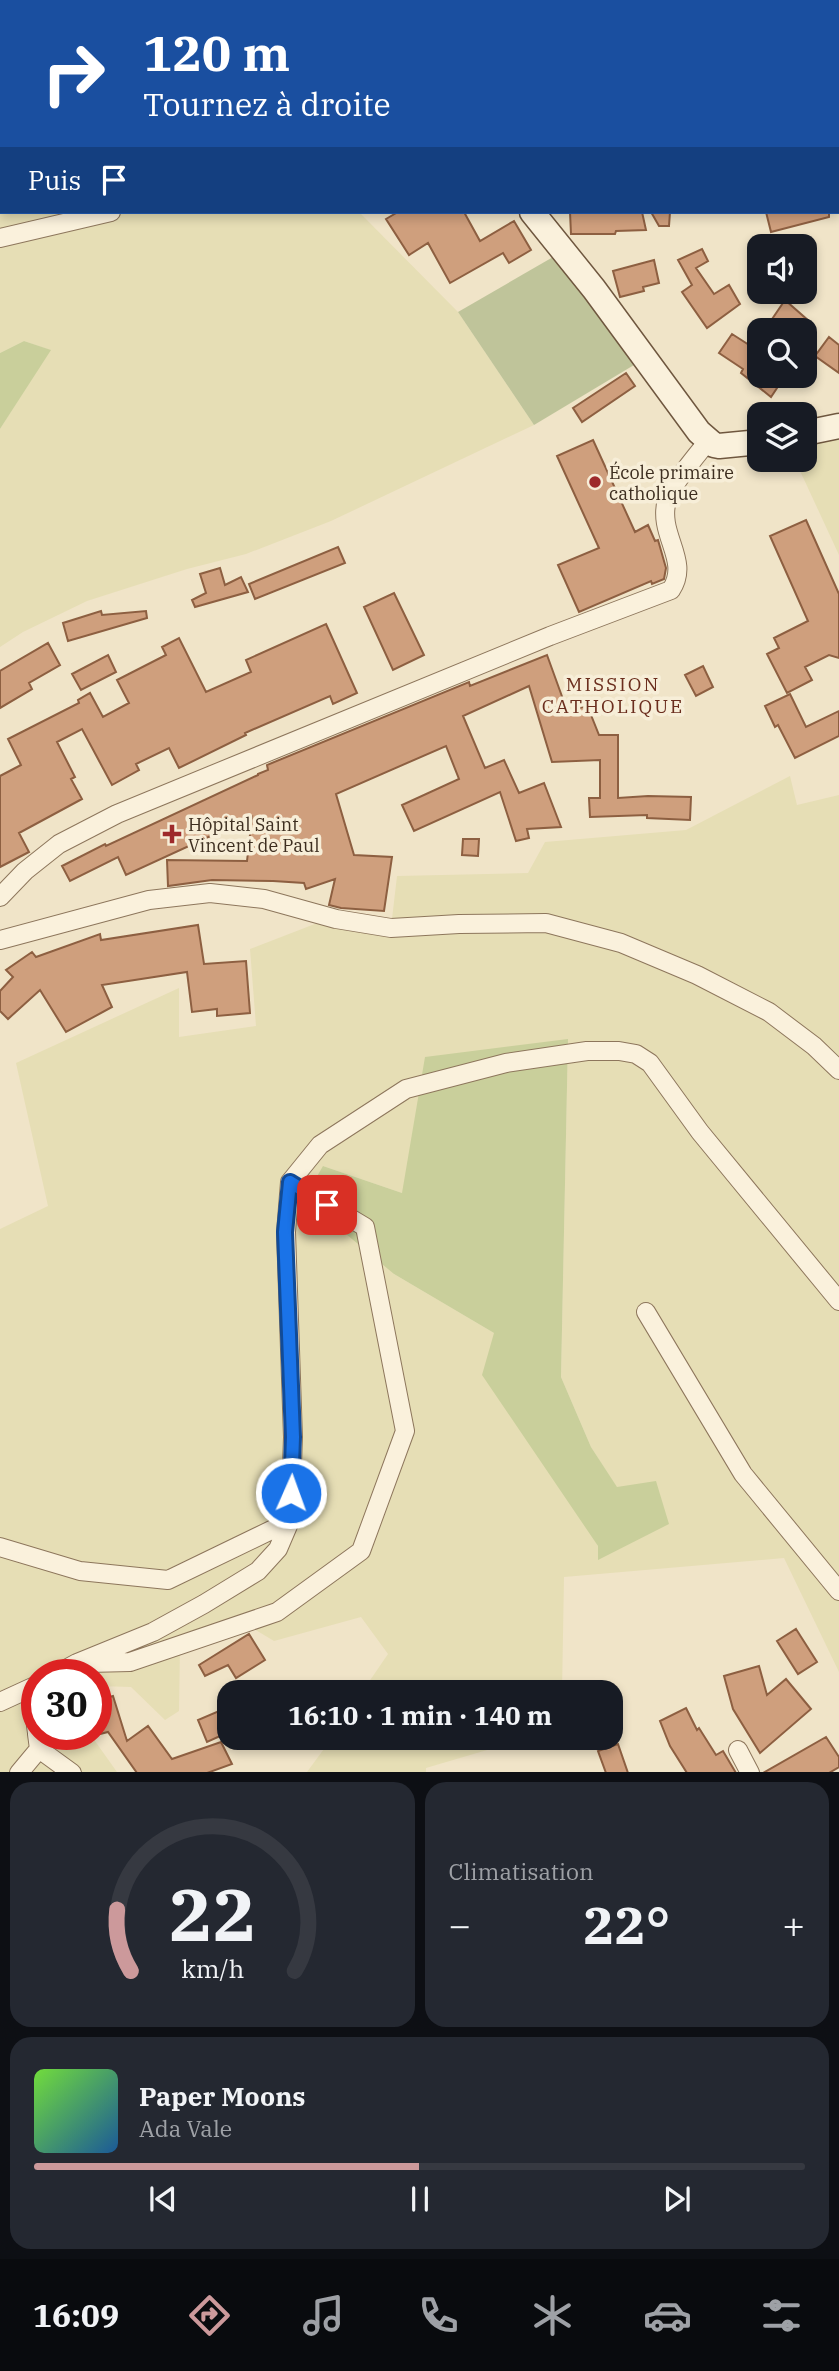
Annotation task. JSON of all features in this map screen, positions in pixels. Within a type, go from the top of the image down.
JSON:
[{"type":"street","points":[[0,238],[102,214]]},
{"type":"street","points":[[534,214],[594,289],[699,432],[713,445],[726,447],[747,444]]},
{"type":"street","points":[[817,431],[836,429]]},
{"type":"street","points":[[0,897],[25,871],[59,844],[117,814],[550,636],[671,590],[679,579],[678,564],[664,518],[668,498],[708,440]]},
{"type":"street","points":[[0,940],[149,900],[210,892],[264,899],[336,919],[391,928],[547,923],[621,943],[697,975],[769,1012],[814,1046],[839,1070]]},
{"type":"street","points":[[87,1659],[153,1632],[258,1571],[278,1549],[290,1521],[293,1437],[285,1232],[290,1182],[320,1146],[406,1089],[506,1063],[587,1051],[636,1054],[650,1063],[700,1132],[839,1301]]},
{"type":"street","points":[[112,1662],[130,1662],[277,1612],[361,1551],[405,1431],[365,1227],[290,1182]]},
{"type":"street","points":[[646,1312],[743,1474],[839,1591]]},
{"type":"street","points":[[0,1547],[80,1570],[168,1580],[290,1521]]},
{"type":"street","points":[[0,1702],[21,1693]]},
{"type":"street","points":[[20,1772],[32,1750]]},
{"type":"street","points":[[49,1750],[71,1772]]},
{"type":"street","points":[[738,1751],[749,1772]]},
{"type":"shaded area","points":[[0,214],[361,214],[458,312],[534,425],[331,521],[246,554],[187,569],[87,601],[23,632],[0,647],[0,429],[50,350],[24,341],[0,353]]},
{"type":"shaded area","points":[[839,418],[839,555],[801,472],[817,472],[817,423]]},
{"type":"shaded area","points":[[790,776],[797,805],[839,795],[839,1672],[784,1558],[564,1577],[562,1680],[370,1680],[388,1654],[361,1617],[274,1641],[254,1629],[180,1646],[179,1711],[165,1720],[131,1687],[112,1686],[112,1659],[21,1659],[21,1750],[101,1750],[117,1772],[0,1772],[0,1229],[48,1206],[16,1063],[179,988],[179,1037],[256,1026],[250,949],[338,915],[392,919],[397,876],[528,873],[545,842],[686,830]],"holes":[[[568,1039],[561,1377],[591,1447],[617,1488],[598,1559],[598,1546],[494,1333],[394,1274],[323,1166],[402,1193]]]},
{"type":"shaded area","points":[[323,1750],[487,1750],[426,1768],[426,1772],[307,1772]]},
{"type":"green space","points":[[560,253],[639,362],[534,425],[458,312]]},
{"type":"green space","points":[[24,341],[51,350],[0,429],[0,353]]},
{"type":"green space","points":[[568,1039],[561,1377],[591,1447],[617,1487],[656,1481],[669,1524],[598,1560],[598,1546],[482,1375],[494,1333],[394,1274],[304,1199],[323,1166],[402,1193],[425,1057]]},
{"type":"building","points":[[395,214],[465,214],[480,241],[514,221],[531,250],[509,263],[503,253],[450,283],[428,243],[409,255],[386,219]]},
{"type":"building","points":[[570,214],[642,214],[646,230],[616,231],[615,234],[571,234]]},
{"type":"building","points":[[652,214],[670,214],[669,226],[659,226]]},
{"type":"building","points":[[766,214],[829,214],[829,217],[771,232]]},
{"type":"building","points":[[702,249],[708,261],[696,268],[714,294],[729,285],[740,304],[707,328],[682,292],[692,285],[678,260]]},
{"type":"building","points":[[654,260],[659,283],[643,287],[644,291],[620,297],[613,271]]},
{"type":"building","points":[[782,304],[790,304],[805,318],[773,318]]},
{"type":"building","points":[[732,334],[747,344],[747,378],[741,373],[743,369],[719,353]]},
{"type":"building","points":[[829,337],[839,345],[839,373],[817,357]]},
{"type":"building","points":[[626,373],[635,386],[582,422],[573,408]]},
{"type":"building","points":[[760,388],[777,388],[771,397]]},
{"type":"building","points":[[593,440],[635,532],[648,525],[655,541],[658,540],[666,568],[664,579],[652,584],[651,581],[579,612],[558,565],[599,548],[557,456]]},
{"type":"building","points":[[806,520],[839,594],[839,658],[829,655],[805,667],[812,680],[787,693],[767,654],[779,648],[774,638],[808,621],[770,536]]},
{"type":"building","points":[[338,547],[345,563],[255,599],[249,584]]},
{"type":"building","points":[[220,568],[225,585],[241,577],[248,592],[195,607],[192,600],[206,593],[200,574]]},
{"type":"building","points":[[394,593],[424,655],[393,670],[364,607]]},
{"type":"building","points":[[101,611],[102,615],[146,611],[147,618],[68,641],[63,623]]},
{"type":"building","points":[[326,624],[357,693],[333,704],[330,696],[245,733],[246,735],[179,768],[169,748],[136,764],[139,770],[112,785],[82,729],[57,742],[75,777],[71,779],[82,799],[19,833],[29,852],[0,867],[0,776],[21,765],[8,739],[79,703],[78,700],[90,693],[103,717],[129,703],[117,680],[166,655],[162,647],[179,638],[206,692],[251,672],[246,660]]},
{"type":"building","points":[[48,643],[60,665],[29,683],[32,689],[0,708],[0,671]]},
{"type":"building","points":[[108,655],[116,672],[81,690],[72,674]]},
{"type":"building","points":[[547,655],[568,713],[587,705],[599,735],[618,735],[618,798],[691,797],[690,820],[647,818],[647,815],[590,817],[589,798],[600,798],[600,760],[552,762],[529,686],[463,716],[485,768],[504,760],[519,793],[544,783],[561,827],[527,829],[529,838],[516,841],[500,792],[414,831],[402,805],[459,779],[446,746],[336,794],[354,855],[392,857],[384,911],[329,905],[335,879],[306,889],[304,883],[273,881],[212,880],[168,886],[167,860],[247,861],[252,817],[126,875],[118,857],[70,881],[62,866],[258,775],[268,770],[267,765],[469,682],[470,686]]},
{"type":"building","points":[[703,666],[713,687],[696,696],[685,675]]},
{"type":"building","points":[[790,694],[806,727],[839,711],[839,736],[795,758],[765,706]]},
{"type":"building","points":[[463,839],[479,839],[478,856],[462,855]]},
{"type":"building","points":[[198,925],[204,964],[246,961],[250,1013],[217,1016],[217,1009],[192,1012],[187,972],[102,985],[112,1007],[66,1032],[40,990],[8,1019],[0,1011],[0,991],[13,977],[6,970],[32,952],[36,957],[100,934],[101,940]]},
{"type":"building","points":[[796,1629],[817,1662],[798,1674],[777,1641]]},
{"type":"building","points":[[249,1634],[265,1660],[236,1678],[228,1665],[205,1676],[199,1665]]},
{"type":"building","points":[[759,1666],[767,1695],[786,1679],[811,1709],[760,1753],[733,1709],[724,1676]]},
{"type":"building","points":[[112,1696],[127,1741],[148,1726],[172,1759],[217,1743],[217,1750],[225,1750],[232,1764],[210,1772],[136,1772],[112,1738]]},
{"type":"building","points":[[686,1708],[697,1730],[699,1728],[716,1755],[723,1751],[735,1772],[686,1772],[670,1746],[660,1721]]},
{"type":"building","points":[[217,1712],[217,1737],[207,1742],[198,1720]]},
{"type":"building","points":[[826,1737],[839,1757],[839,1767],[831,1772],[765,1772]]},
{"type":"building","points":[[620,1750],[628,1772],[606,1772],[598,1751]]},
{"type":"place","name":"École primaire catholique","points":[[595,482]]},
{"type":"place","name":"Hôpital Saint Vincent de Paul","points":[[172,834]]},
{"type":"district","name":"MISSION CATHOLIQUE","points":[[613,695]]},
{"type":"route","points":[[291,1493],[293,1437],[285,1232],[290,1182],[327,1205]]}]
